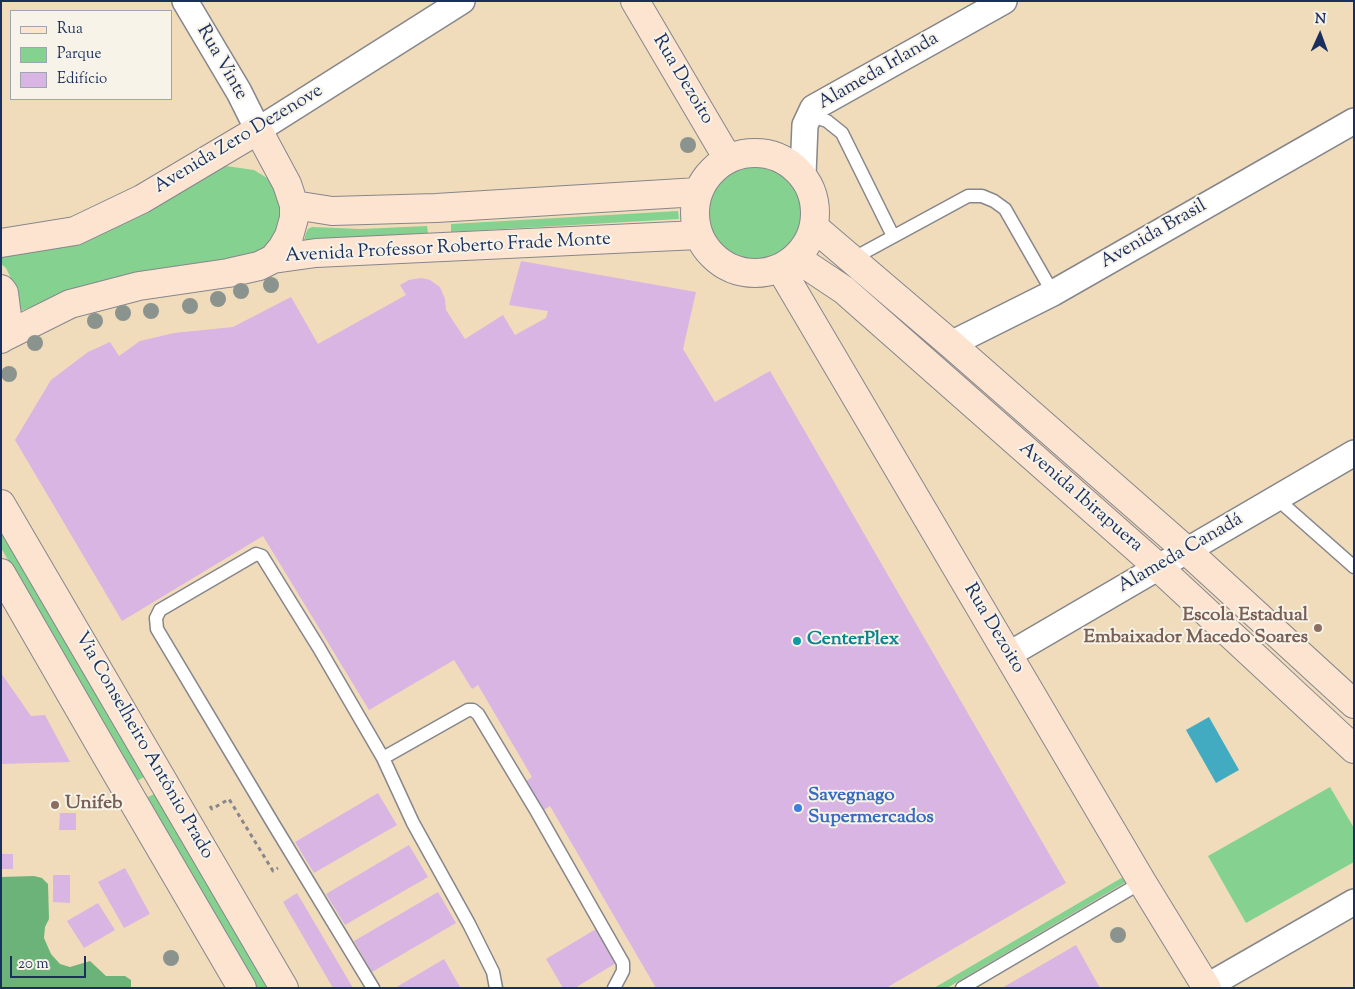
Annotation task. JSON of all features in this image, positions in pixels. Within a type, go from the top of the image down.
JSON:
[{"type":"main road","name":"Rua Dezoito","points":[[635,1],[728,159]]},
{"type":"main road","name":"Avenida Zero Dezenove","points":[[1,243],[75,231],[142,199],[258,130]]},
{"type":"main road","name":"Rua Vinte","points":[[258,130],[287,184],[294,205],[294,218],[289,236],[273,259]]},
{"type":"main road","points":[[755,152],[774,155],[790,163],[803,174],[812,192],[816,210],[815,228],[807,245],[788,263],[756,274],[732,270],[712,256],[698,235],[694,214],[698,192],[710,173],[728,159],[737,155],[755,152]]},
{"type":"main road","points":[[204,162],[226,156],[244,158],[258,161],[281,174]]},
{"type":"main road","points":[[294,205],[332,211],[436,208],[698,192]]},
{"type":"main road","name":"Avenida Ibirapuera","points":[[815,228],[951,344],[1186,550],[1354,704]]},
{"type":"main road","name":"Avenida Professor Roberto Frade Monte","points":[[1,339],[70,304],[139,286],[228,273],[259,266],[273,259],[316,252],[698,235]]},
{"type":"main road","name":"Rua Dezoito","points":[[788,263],[1008,655],[1206,987]]},
{"type":"main road","name":"Avenida Ibirapuera","points":[[788,263],[844,290],[1158,567],[1354,749]]},
{"type":"main road","points":[[1,289],[4,293],[7,316],[1,339]]},
{"type":"main road","name":"Via Conselheiro Antônio Prado","points":[[1,504],[284,988]]},
{"type":"main road","name":"Via Conselheiro Antônio Prado","points":[[1,573],[242,988]]},
{"type":"street","name":"Rua Vinte","points":[[185,1],[239,92],[258,130]]},
{"type":"street","name":"Avenida Zero Dezenove","points":[[258,130],[462,1]]},
{"type":"street","name":"Alameda Irlanda","points":[[803,174],[805,125],[813,108],[1004,1]]},
{"type":"street","name":"Avenida Brasil","points":[[951,344],[1053,293],[1354,121]]},
{"type":"street","name":"Alameda Canadá","points":[[1008,655],[1354,453]]},
{"type":"street","points":[[1206,987],[1354,902]]},
{"type":"lane","points":[[810,115],[827,121],[842,133],[893,236]]},
{"type":"lane","points":[[852,259],[968,196],[982,196],[994,201],[1005,209],[1053,293]]},
{"type":"lane","points":[[1276,498],[1354,567]]},
{"type":"lane","points":[[373,988],[157,629],[156,618],[160,610],[256,554],[262,556],[319,648],[383,758],[413,823],[469,924],[493,972],[496,988]]},
{"type":"lane","points":[[383,758],[468,710],[473,710],[478,714],[537,812],[623,963],[623,972],[614,988]]},
{"type":"lane","points":[[962,988],[1142,882]]},
{"type":"green space","points":[[755,164],[774,168],[790,178],[800,194],[804,213],[800,232],[790,248],[774,258],[755,262],[736,258],[720,248],[710,232],[706,213],[710,194],[720,178],[736,168]]},
{"type":"green space","points":[[226,166],[254,170],[272,181],[280,204],[281,215],[272,241],[265,249],[254,255],[65,292],[18,312],[16,289],[6,268],[1,264],[1,253],[208,170]]},
{"type":"green space","points":[[678,211],[679,219],[451,232],[451,224]]},
{"type":"green space","points":[[427,226],[428,233],[328,240],[303,244],[308,229],[312,227],[361,229]]},
{"type":"green space","points":[[1,533],[146,776],[137,781],[1,548]]},
{"type":"green space","points":[[1330,787],[1354,828],[1354,862],[1246,923],[1208,856]]},
{"type":"green space","points":[[156,793],[268,988],[255,988],[146,798]]},
{"type":"green space","points":[[34,876],[42,878],[48,884],[49,919],[45,927],[44,938],[51,954],[60,964],[70,967],[90,961],[106,976],[125,976],[131,980],[131,988],[1,988],[1,877]]},
{"type":"green space","points":[[1123,877],[1126,882],[947,988],[934,988]]},
{"type":"water","points":[[1209,717],[1239,770],[1216,783],[1186,730]]},
{"type":"building","points":[[521,261],[696,292],[683,349],[715,402],[770,371],[1066,883],[886,988],[656,988],[550,806],[544,810],[526,781],[532,777],[478,685],[472,689],[454,660],[369,710],[263,536],[122,621],[15,440],[51,380],[88,352],[110,342],[119,356],[140,341],[174,333],[233,327],[291,297],[318,344],[406,295],[400,285],[409,280],[421,278],[430,280],[440,287],[445,299],[446,310],[465,339],[503,315],[515,335],[546,318],[548,311],[509,305]]},
{"type":"building","points":[[1,673],[31,716],[45,715],[70,762],[1,764]]},
{"type":"building","points":[[378,793],[397,825],[314,873],[295,842]]},
{"type":"building","points":[[60,813],[76,813],[76,830],[59,830]]},
{"type":"building","points":[[409,845],[428,877],[345,925],[326,894]]},
{"type":"building","points":[[1,854],[13,854],[13,869],[1,869]]},
{"type":"building","points":[[125,868],[150,914],[124,928],[98,882]]},
{"type":"building","points":[[53,875],[70,875],[70,903],[53,902]]},
{"type":"building","points":[[438,892],[456,923],[372,972],[354,941]]},
{"type":"building","points":[[297,893],[353,988],[333,988],[283,902]]},
{"type":"building","points":[[98,903],[115,930],[84,948],[67,921]]},
{"type":"building","points":[[596,929],[616,963],[575,988],[563,988],[546,959]]},
{"type":"building","points":[[1076,945],[1100,988],[1002,988]]},
{"type":"building","points":[[444,959],[459,988],[395,988]]},
{"type":"place","name":"Escola Estadual Embaixador Macedo Soares","points":[[1318,628]]},
{"type":"place","name":"CenterPlex","points":[[797,641]]},
{"type":"place","name":"Unifeb","points":[[55,805]]},
{"type":"place","name":"Savegnago Supermercados","points":[[798,808]]}]
